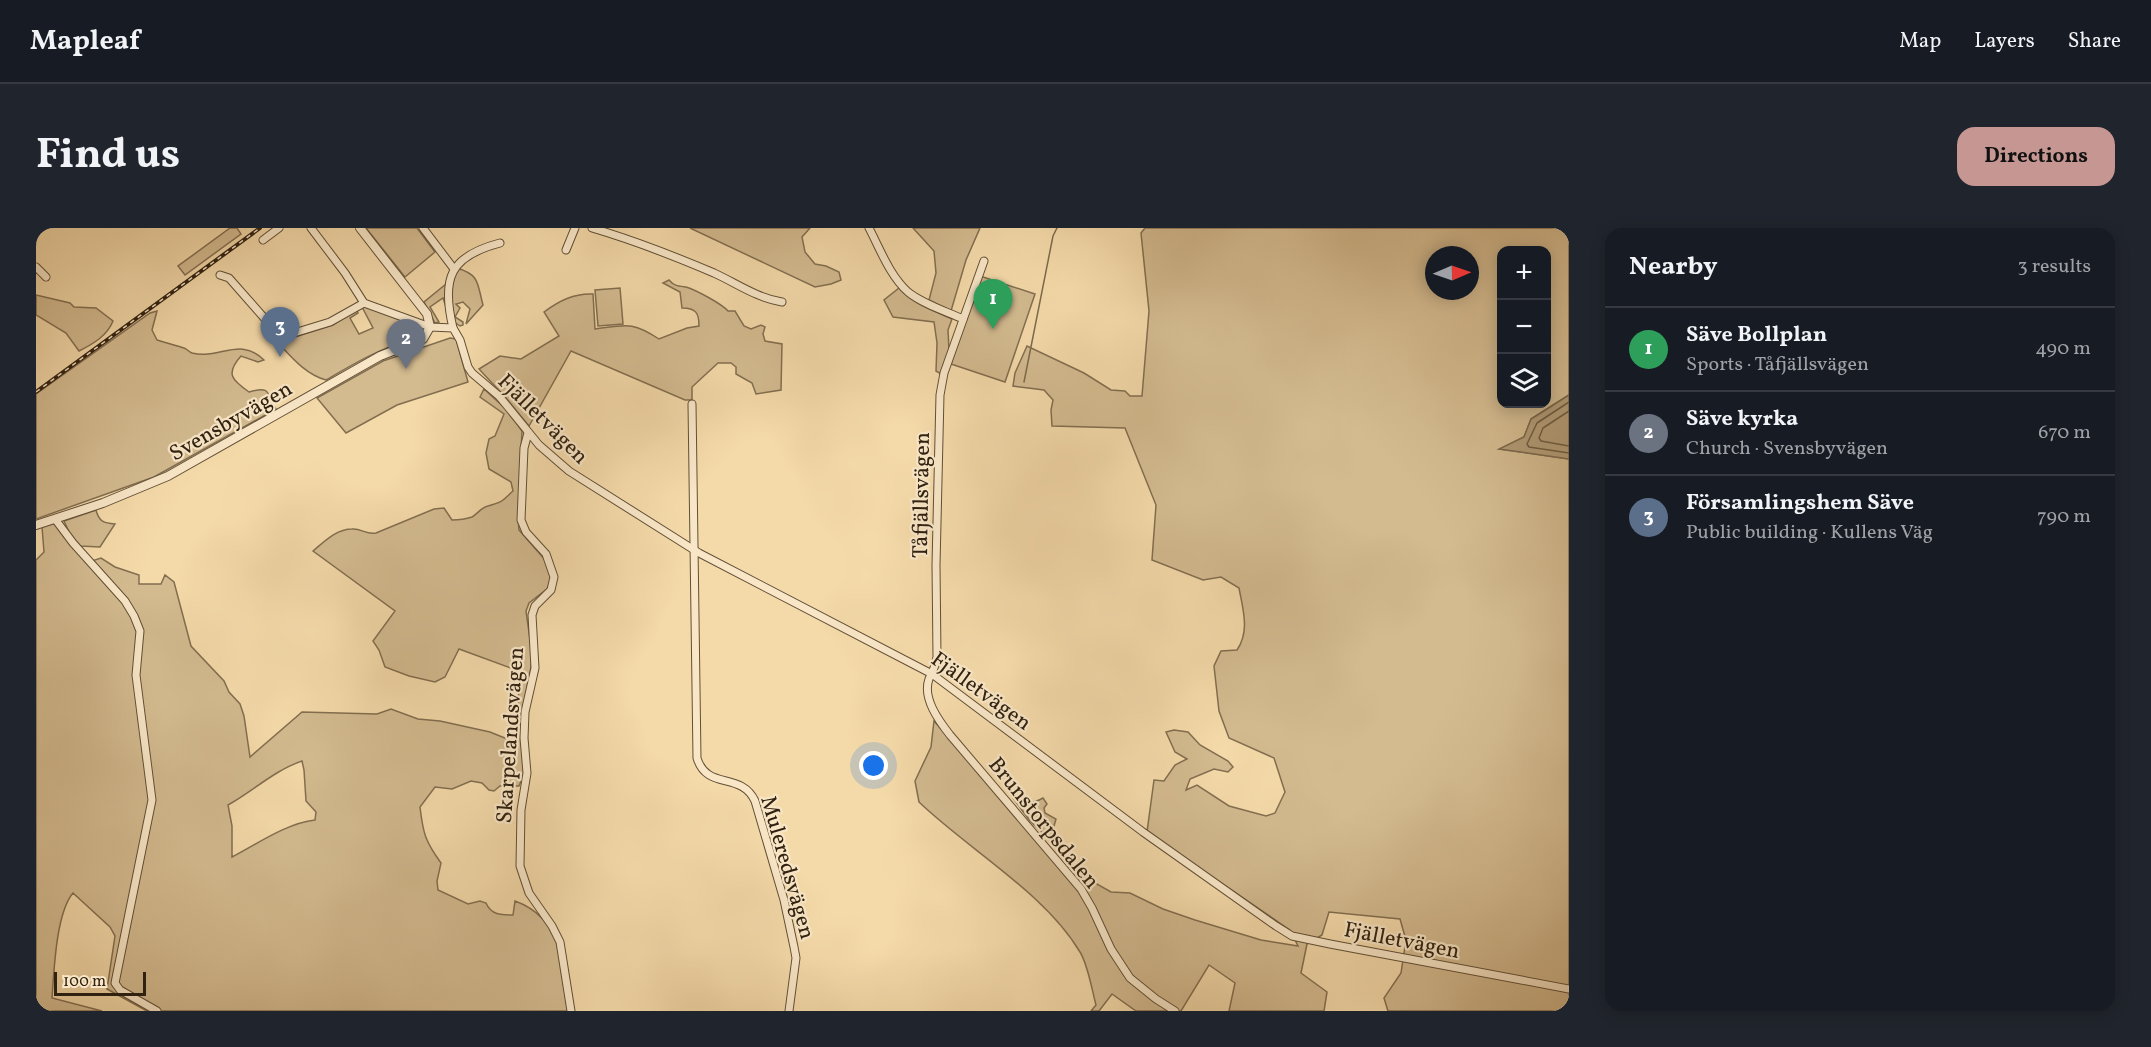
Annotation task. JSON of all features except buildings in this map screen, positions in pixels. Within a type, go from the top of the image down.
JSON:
[{"type":"street","points":[[263,240],[279,228]]},
{"type":"street","points":[[311,228],[364,303],[430,327],[453,328]]},
{"type":"street","points":[[360,228],[425,311],[430,327]]},
{"type":"street","points":[[423,228],[454,269],[460,260],[472,253],[500,243]]},
{"type":"street","points":[[566,250],[575,228]]},
{"type":"street","points":[[592,228],[667,253],[718,274],[765,298],[782,302]]},
{"type":"street","points":[[869,228],[893,273],[906,290],[917,298],[963,319]]},
{"type":"street","name":"Tåfjällsvägen","points":[[932,674],[937,657],[936,565],[940,395],[944,373],[984,261]]},
{"type":"street","points":[[36,267],[46,277]]},
{"type":"street","name":"Fjälletvägen","points":[[454,269],[448,290],[448,301],[453,328],[472,373],[499,396],[528,433],[553,459],[572,474],[694,550],[932,674],[1142,831],[1292,936],[1569,989]]},
{"type":"street","points":[[220,274],[229,278],[281,337],[330,322],[364,303]]},
{"type":"street","name":"Svensbyvägen","points":[[36,525],[128,493],[168,476],[380,356],[423,339],[430,327]]},
{"type":"street","name":"Muleredsvägen","points":[[692,404],[697,758],[702,770],[712,778],[746,787],[751,792],[758,810],[794,947],[795,968],[789,1011]]},
{"type":"street","name":"Skarpelandsvägen","points":[[528,433],[524,448],[521,521],[526,532],[546,554],[554,577],[551,590],[535,606],[532,615],[535,671],[525,716],[524,738],[528,773],[521,810],[520,866],[529,893],[560,942],[572,1011]]},
{"type":"street","points":[[55,519],[73,543],[125,601],[140,631],[135,665],[152,800],[115,983],[120,990],[157,1011]]},
{"type":"street","name":"Brunstorpsdalen","points":[[932,674],[928,679],[930,705],[936,717],[1081,890],[1111,949],[1130,978],[1175,1011]]},
{"type":"shaded area","points":[[230,228],[237,228],[241,234],[185,275],[178,266]]},
{"type":"shaded area","points":[[366,228],[417,228],[435,252],[405,277]]},
{"type":"shaded area","points":[[690,228],[810,228],[802,237],[805,252],[815,264],[839,272],[841,280],[815,287]]},
{"type":"shaded area","points":[[913,228],[980,228],[966,260],[951,311],[929,300],[936,273],[934,251]]},
{"type":"shaded area","points":[[1145,228],[1569,228],[1569,395],[1551,406],[1551,246],[1497,246],[1497,408],[1548,408],[1531,419],[1524,437],[1500,449],[1569,459],[1569,1011],[1388,1011],[1384,998],[1401,973],[1406,940],[1400,919],[1329,912],[1322,935],[1307,944],[1301,973],[1327,992],[1324,1011],[1229,1011],[1235,983],[1209,965],[1181,1011],[1136,1011],[1112,994],[1099,1011],[1091,1011],[1096,1005],[1090,978],[1080,952],[1065,931],[1027,891],[919,802],[915,781],[931,747],[934,721],[1047,851],[1079,892],[1086,885],[1085,878],[1093,878],[1095,883],[1111,892],[1130,893],[1163,909],[1195,920],[1261,940],[1298,946],[1290,930],[1147,832],[1154,780],[1164,781],[1175,765],[1187,759],[1175,752],[1166,732],[1174,730],[1188,732],[1200,745],[1228,761],[1233,767],[1228,772],[1214,769],[1190,779],[1186,790],[1197,785],[1229,806],[1266,816],[1275,813],[1285,792],[1274,758],[1229,738],[1219,711],[1214,666],[1221,651],[1237,650],[1241,643],[1244,612],[1239,588],[1221,577],[1203,580],[1152,560],[1156,505],[1125,428],[1052,426],[1053,400],[1044,390],[1013,386],[1015,373],[1027,346],[1084,373],[1111,390],[1125,391],[1130,396],[1142,396],[1149,311],[1141,233]]},
{"type":"shaded area","points":[[457,268],[474,277],[483,305],[466,324],[470,309],[463,302],[456,304],[460,308],[455,317],[463,322],[460,326],[454,322],[450,288]]},
{"type":"shaded area","points":[[980,276],[1035,294],[1005,382],[951,364]]},
{"type":"shaded area","points":[[669,280],[674,285],[702,294],[728,311],[735,311],[744,326],[751,329],[761,325],[765,327],[763,334],[765,341],[782,344],[781,390],[756,394],[752,383],[736,374],[736,367],[731,363],[718,363],[692,387],[692,400],[685,400],[571,351],[529,426],[479,369],[500,356],[521,359],[559,336],[544,312],[573,296],[593,294],[595,329],[629,326],[642,329],[659,339],[687,328],[699,326],[696,312],[682,308],[680,292],[663,283]]},
{"type":"shaded area","points":[[446,284],[447,310],[443,298],[430,307],[439,322],[435,323],[424,302]]},
{"type":"shaded area","points":[[620,288],[623,324],[598,326],[595,290]]},
{"type":"shaded area","points":[[899,288],[917,302],[952,319],[948,330],[949,350],[941,374],[936,371],[937,343],[934,322],[893,317],[884,300]]},
{"type":"shaded area","points":[[36,295],[70,303],[74,307],[96,308],[113,321],[103,335],[79,351],[66,333],[36,315]]},
{"type":"shaded area","points":[[364,305],[423,327],[422,330],[414,338],[375,353],[326,380],[319,378],[295,361],[280,345],[282,341],[333,325],[356,309],[358,313],[350,318],[359,334],[373,328],[362,307]]},
{"type":"shaded area","points":[[157,311],[152,330],[157,340],[184,348],[192,353],[211,354],[229,350],[246,350],[264,360],[258,362],[241,356],[232,372],[238,384],[249,392],[262,390],[268,393],[276,409],[154,477],[36,519],[36,394],[150,313]]},
{"type":"shaded area","points":[[450,338],[456,339],[468,382],[397,405],[346,433],[317,398],[383,361]]},
{"type":"shaded area","points":[[484,389],[508,411],[522,431],[519,530],[547,562],[551,580],[547,589],[529,603],[526,611],[532,654],[522,713],[524,774],[519,786],[500,786],[494,791],[489,790],[482,783],[471,781],[452,789],[435,787],[420,807],[421,816],[428,842],[441,863],[437,881],[438,890],[468,904],[480,901],[486,903],[491,910],[501,914],[513,915],[515,901],[530,908],[547,924],[559,949],[569,1011],[147,1011],[107,989],[115,936],[110,927],[73,893],[67,902],[59,928],[52,998],[102,1011],[36,1011],[36,560],[44,552],[42,527],[56,523],[64,537],[89,562],[101,558],[115,567],[139,575],[139,584],[161,584],[165,575],[174,582],[191,646],[224,681],[229,692],[240,704],[250,757],[302,712],[377,714],[391,709],[418,719],[440,721],[490,732],[517,743],[519,679],[516,670],[459,649],[445,677],[435,682],[385,667],[373,641],[395,611],[313,551],[341,531],[355,529],[376,533],[434,509],[444,508],[452,520],[472,517],[484,508],[507,497],[513,491],[511,482],[489,469],[486,453],[489,439],[495,436],[504,414],[480,397]],"holes":[[[302,761],[306,801],[316,812],[315,820],[294,825],[232,857],[232,826],[228,805],[292,765]]]},
{"type":"shaded area","points":[[96,510],[102,521],[115,524],[100,547],[80,546],[70,534],[64,521]]},
{"type":"shaded area","points":[[1013,798],[1028,803],[1043,798],[1047,804],[1044,808],[1045,813],[1056,819],[1050,840],[1030,821]]},
{"type":"water","points":[[1569,395],[1569,459],[1499,449],[1524,437],[1531,419]]},
{"type":"waterway","points":[[1024,382],[1053,236],[1057,228]]},
{"type":"railway","points":[[36,392],[260,228]]},
{"type":"place","name":"Säve Bollplan","points":[[993,329]]},
{"type":"place","name":"Församlingshem Säve","points":[[280,357]]},
{"type":"place","name":"Säve kyrka","points":[[406,369]]}]
